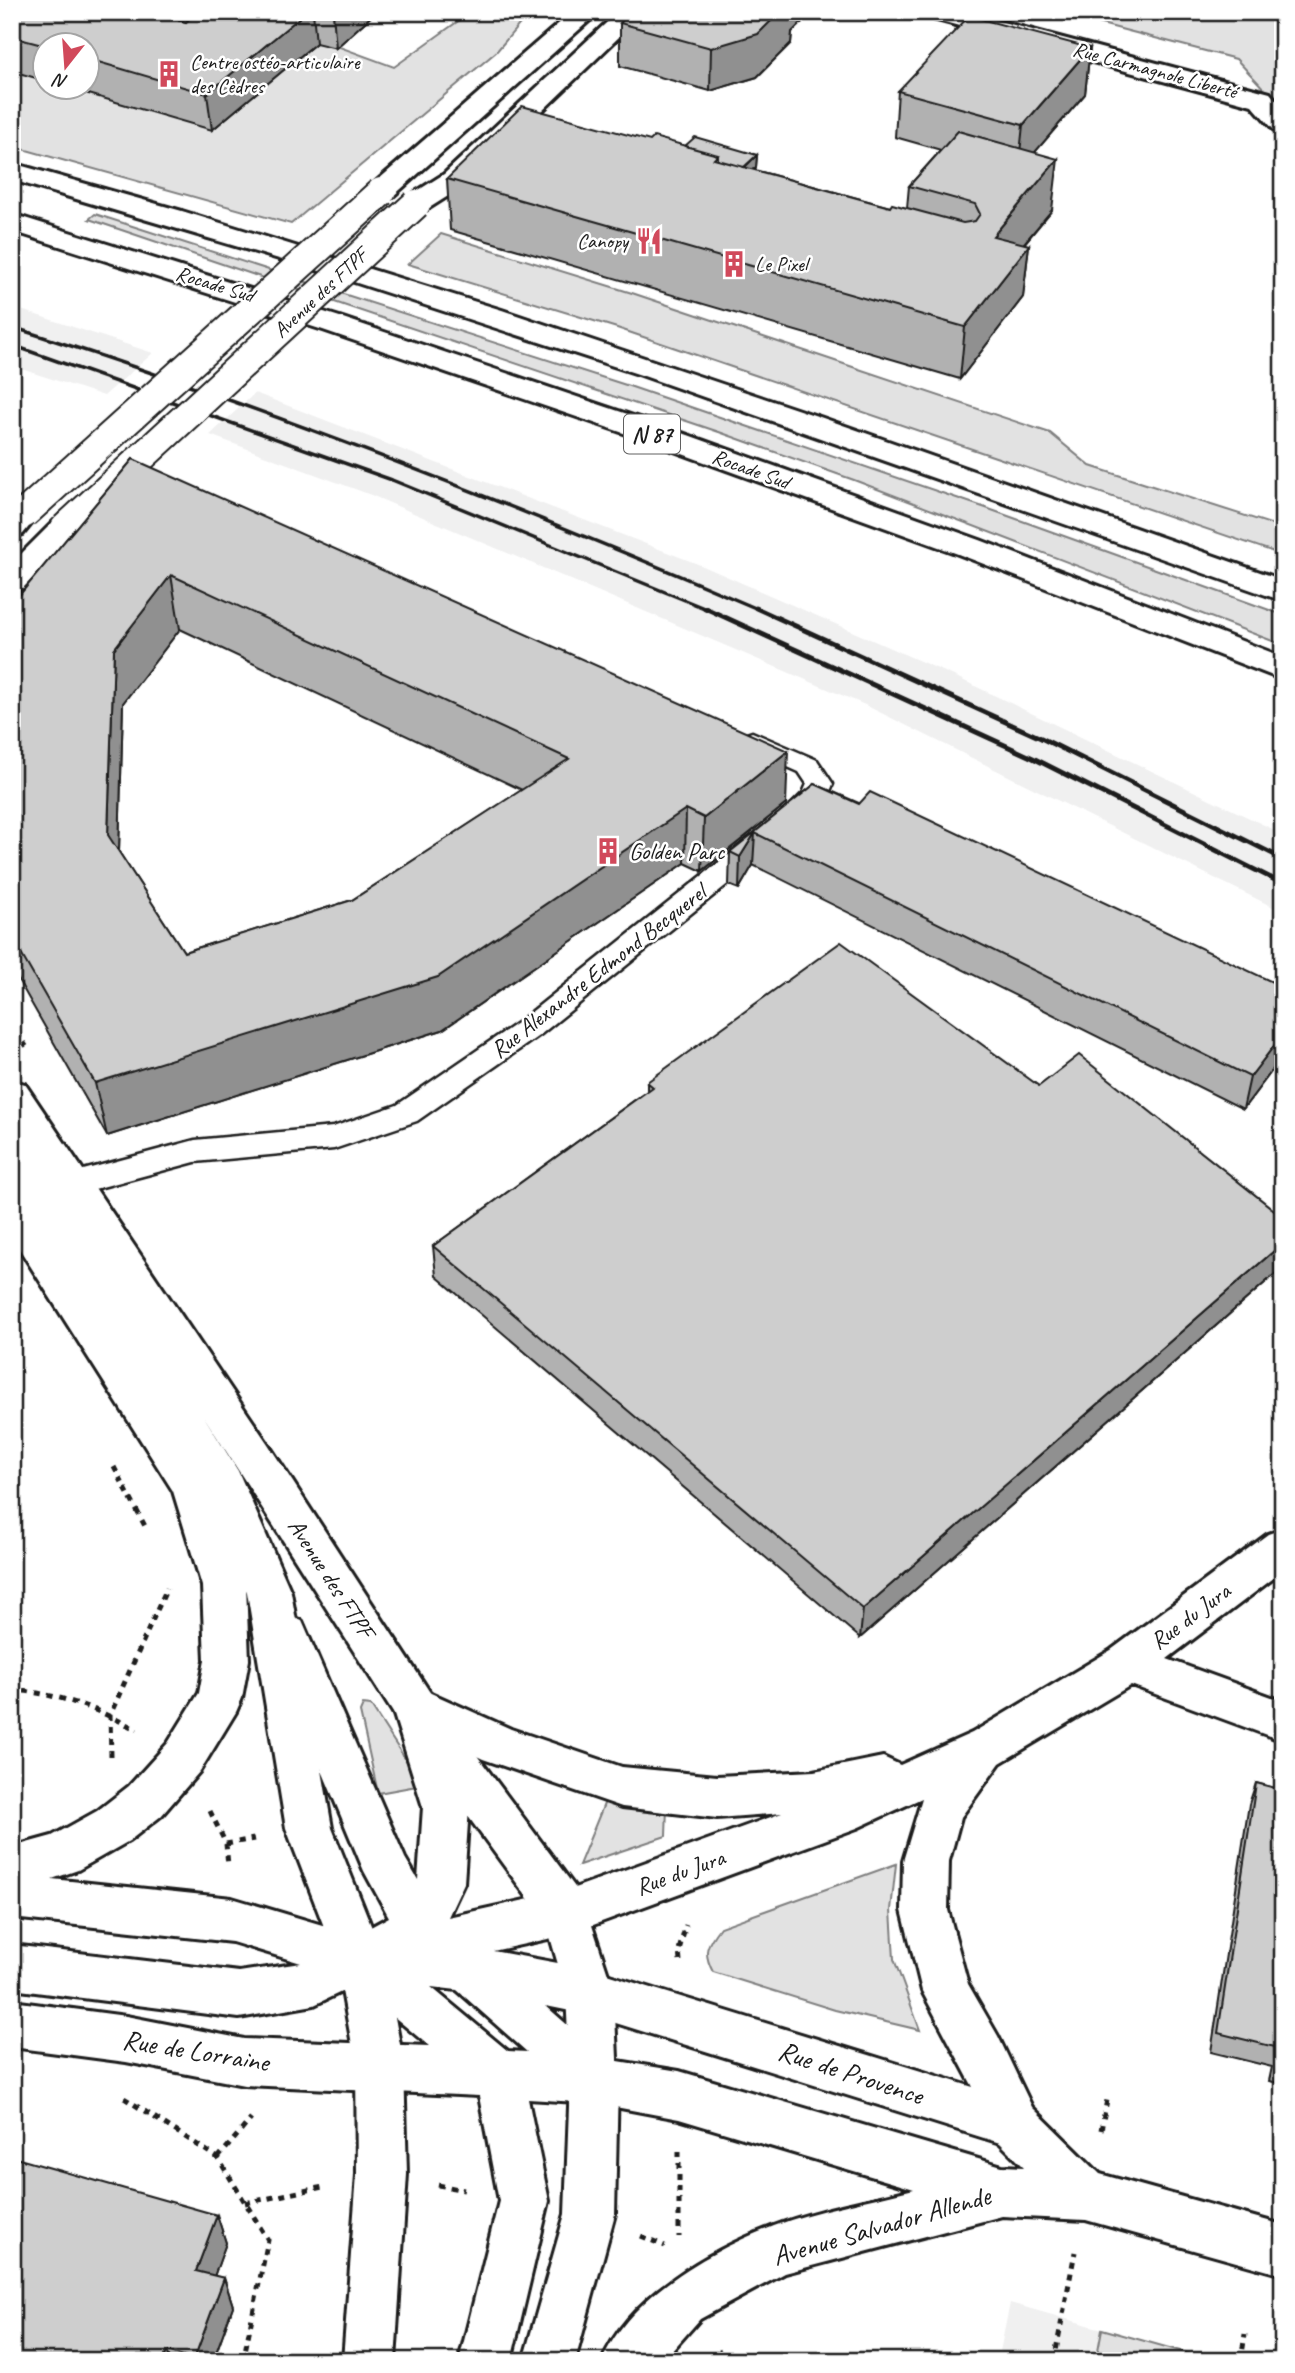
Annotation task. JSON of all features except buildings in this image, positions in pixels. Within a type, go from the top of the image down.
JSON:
[{"type":"main road","name":"Avenue des FTPF","points":[[19,520],[381,192],[587,12]]},
{"type":"main road","name":"Avenue des FTPF","points":[[12,581],[65,528],[416,204],[454,180],[632,12]]},
{"type":"main road","name":"Rue Carmagnole Liberté","points":[[936,12],[1261,99],[1283,124]]},
{"type":"main road","name":"N 87","points":[[12,171],[319,263],[615,358],[1283,591]]},
{"type":"main road","name":"Rocade Sud","points":[[12,222],[277,303],[589,412],[879,514],[1283,669]]},
{"type":"main road","name":"Avenue des FTPF","points":[[12,1094],[253,1456],[412,1705],[566,1913],[590,1992],[594,2080]]},
{"type":"main road","points":[[12,1151],[216,1471],[387,1871],[440,1945],[594,2080],[590,2214],[550,2361]]},
{"type":"main road","points":[[12,1204],[192,1486],[224,1586],[226,1660],[220,1698],[184,1757],[145,1801],[113,1826],[62,1855],[12,1868]]},
{"type":"main road","name":"Rue du Jura","points":[[440,1945],[566,1913],[841,1813],[988,1747],[1126,1664],[1283,1547]]},
{"type":"main road","points":[[269,1592],[309,1828],[360,1958],[380,2066],[382,2174],[369,2361]]},
{"type":"main road","points":[[1126,1664],[1283,1721]]},
{"type":"main road","points":[[412,1705],[446,1807],[440,1945]]},
{"type":"main road","name":"Rue du Jura","points":[[412,1705],[499,1745],[622,1787],[717,1797],[814,1791],[931,1767],[988,1747]]},
{"type":"main road","name":"Rue du Jura","points":[[988,1747],[940,1808],[926,1861],[925,1910],[946,1991],[981,2052],[1015,2124]]},
{"type":"main road","points":[[12,1896],[232,1920],[360,1958],[499,2074],[524,2201],[485,2361]]},
{"type":"main road","points":[[12,1967],[239,1995],[314,1983],[360,1958],[440,1945]]},
{"type":"main road","points":[[360,1958],[440,1945]]},
{"type":"main road","name":"Rue de Provence","points":[[440,1945],[1015,2124],[1086,2195]]},
{"type":"main road","name":"Rue de Lorraine","points":[[12,2024],[126,2039],[244,2062],[380,2066],[499,2074]]},
{"type":"main road","name":"Rue de Provence","points":[[499,2074],[594,2080],[678,2095],[1002,2190],[1086,2195],[1283,2249]]},
{"type":"main road","name":"Avenue Salvador Allende","points":[[628,2361],[682,2301],[777,2250],[1002,2190]]},
{"type":"lane","name":"Rue Alexandre Edmond Becquerel","points":[[72,1184],[195,1150],[334,1138],[407,1113],[530,1028],[649,936],[815,798],[820,784],[808,766],[733,733]]},
{"type":"path","points":[[111,1459],[153,1543]]},
{"type":"path","points":[[12,1690],[27,1690],[110,1715],[172,1578]]},
{"type":"path","points":[[120,2095],[218,2158],[268,2241],[243,2361]]},
{"type":"path","points":[[1054,2361],[1069,2281]]},
{"type":"path","points":[[1241,2361],[1245,2334]]},
{"type":"shaded area","points":[[12,12],[244,12],[394,67],[471,12],[530,12],[496,52],[291,224],[12,146]]},
{"type":"shaded area","points":[[1055,12],[1283,12],[1283,109],[1236,59]]},
{"type":"shaded area","points":[[95,214],[629,386],[986,508],[1283,615],[1283,645],[854,480],[89,219]]},
{"type":"shaded area","points":[[441,234],[632,293],[1050,433],[1090,466],[1283,528],[1283,555],[617,328],[408,264]]},
{"type":"shaded area","points":[[12,307],[153,353],[104,396],[12,366]]},
{"type":"shaded area","points":[[255,393],[703,566],[954,676],[1283,834],[1283,912],[865,705],[371,495],[210,435]]},
{"type":"shaded area","points":[[363,1705],[371,1706],[422,1785],[378,1793],[360,1712]]},
{"type":"shaded area","points":[[608,1794],[667,1807],[666,1836],[579,1865]]},
{"type":"shaded area","points":[[896,1864],[891,1910],[894,1959],[920,2030],[835,2010],[713,1972],[707,1953],[712,1938],[720,1927]]},
{"type":"shaded area","points":[[1010,2303],[1102,2329],[1215,2361],[998,2361]]},
{"type":"shaded area","points":[[1102,2329],[1205,2358],[1205,2361],[1096,2361]]},
{"type":"railway","points":[[12,327],[202,390],[389,459],[760,610]]},
{"type":"railway","points":[[12,345],[392,480],[709,610]]},
{"type":"railway","points":[[705,608],[1033,758],[1283,884]]},
{"type":"railway","points":[[756,608],[1041,738],[1283,859]]},
{"type":"place","name":"Centre ostéo-articulaire des Cèdres","points":[[169,74]]},
{"type":"place","name":"Canopy","points":[[649,241]]},
{"type":"place","name":"Le Pixel","points":[[734,264]]},
{"type":"place","name":"Golden Parc","points":[[608,851]]}]
